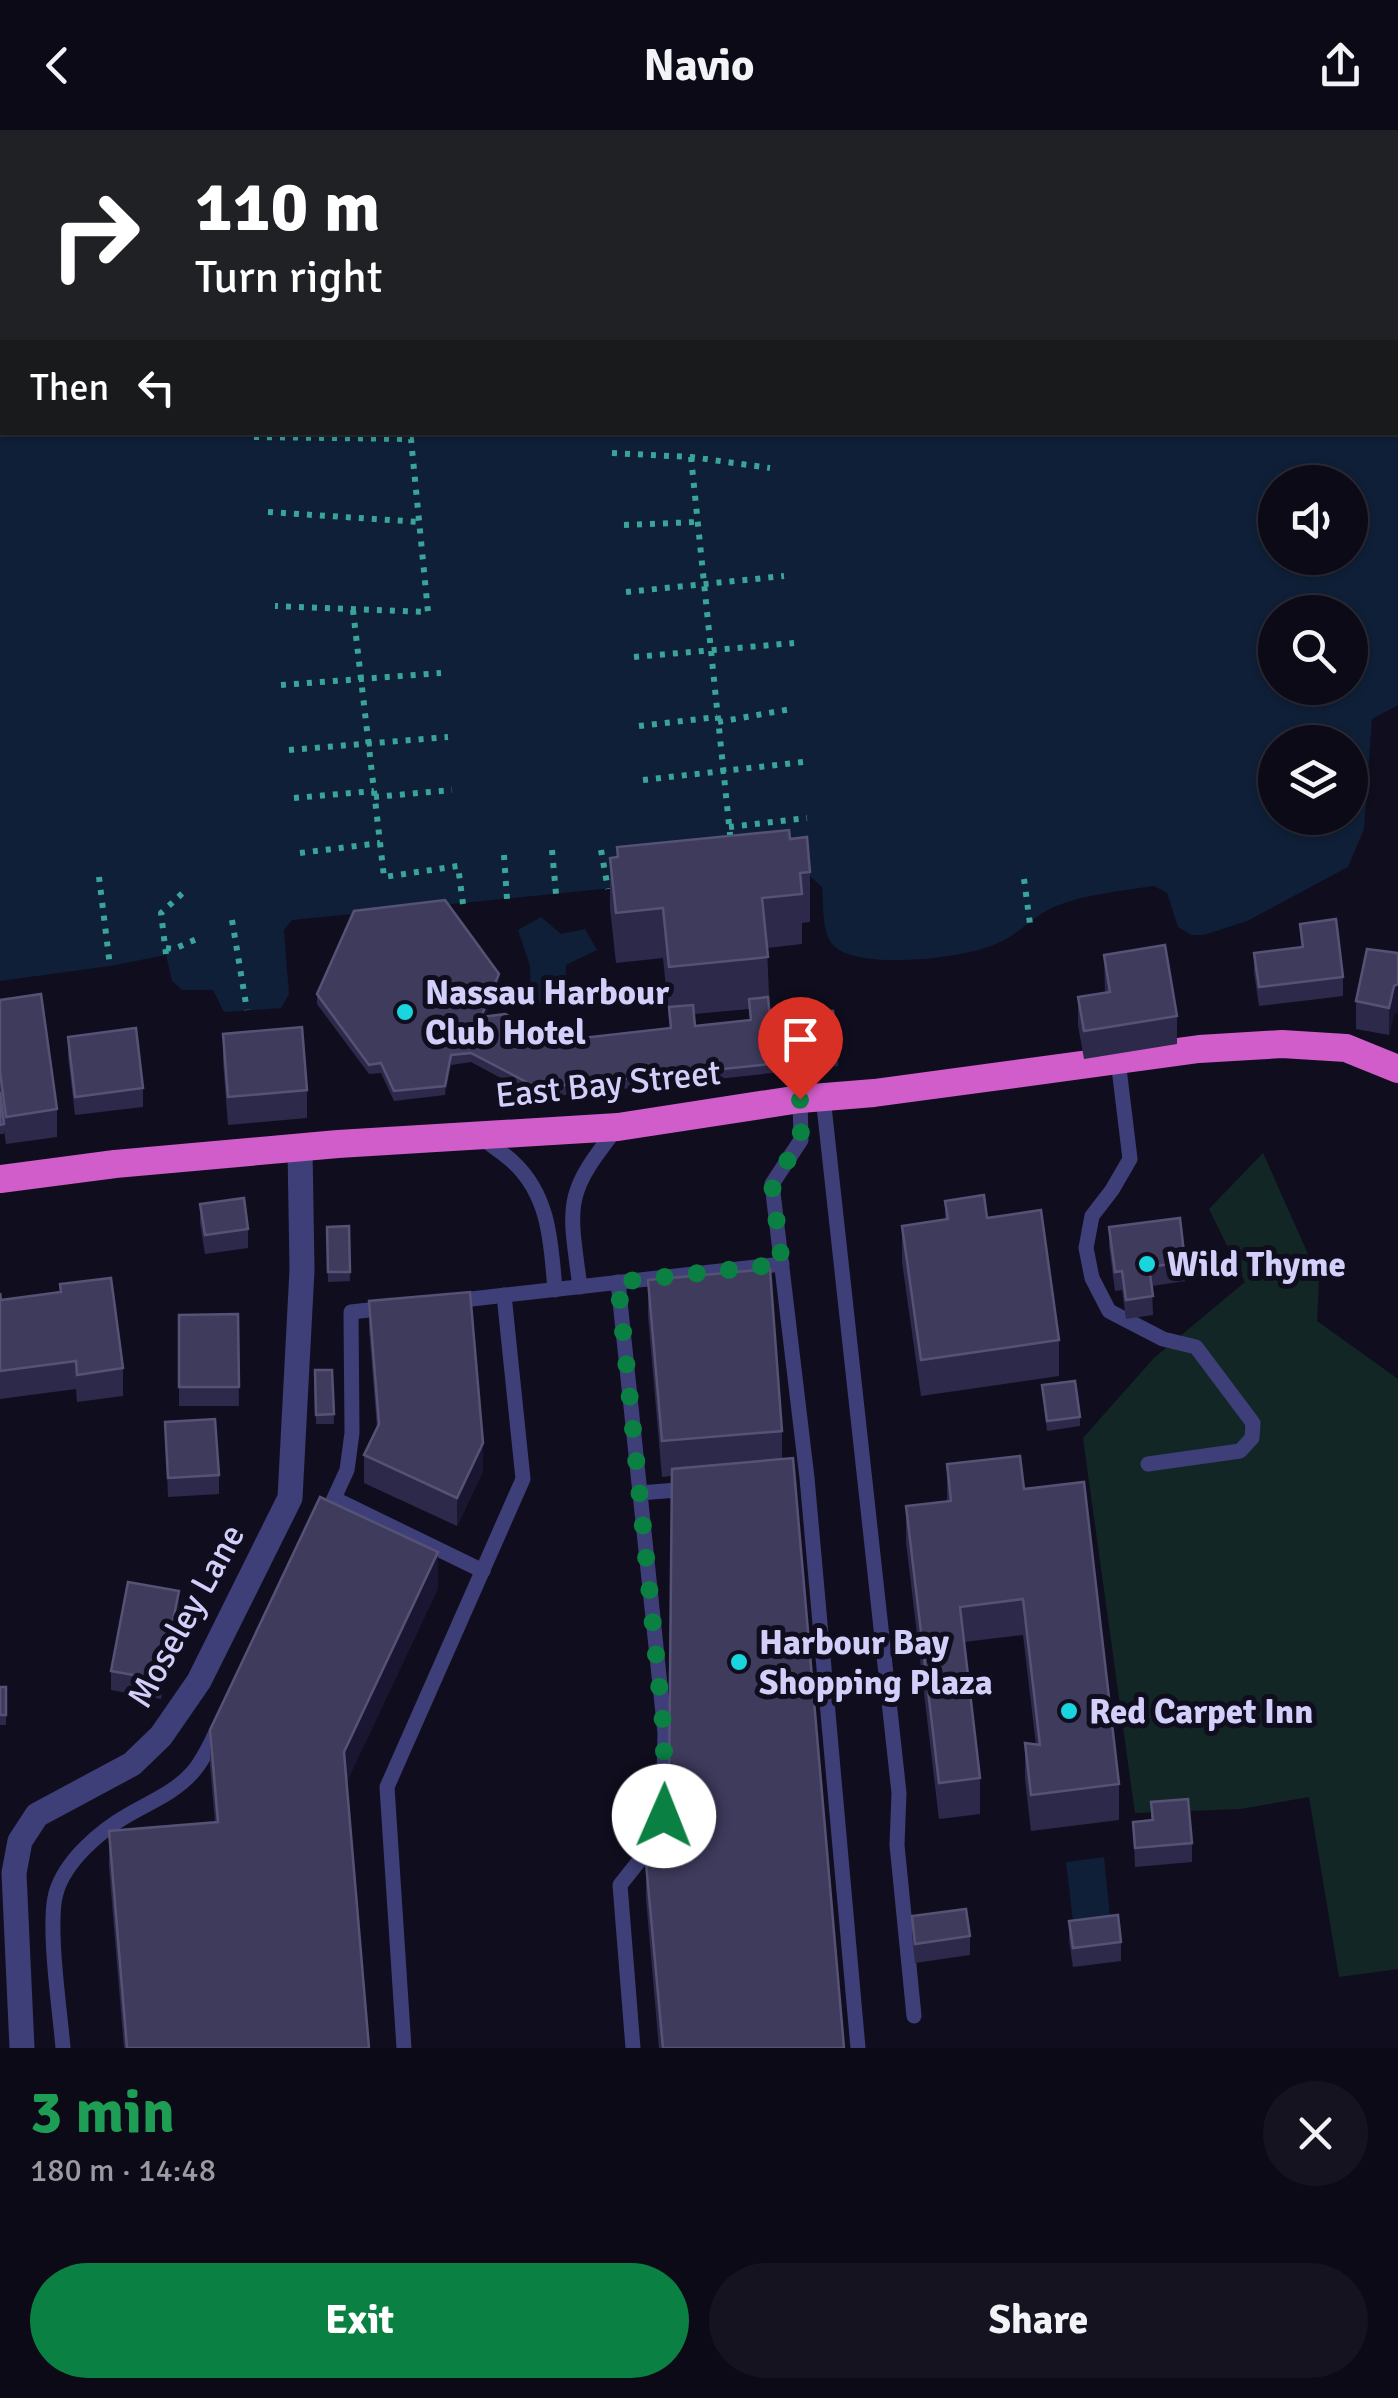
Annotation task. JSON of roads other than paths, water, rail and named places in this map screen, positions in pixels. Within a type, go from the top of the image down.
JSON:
[{"type":"highway","name":"East Bay Street","points":[[0,1179],[115,1164],[300,1148],[618,1127],[812,1098],[1199,1050],[1282,1044],[1346,1048],[1398,1068]]},
{"type":"street","name":"Moseley Lane","points":[[22,2048],[14,1873],[20,1842],[37,1816],[132,1764],[161,1736],[199,1681],[290,1498],[302,1270],[300,1148]]},
{"type":"lane","points":[[1118,1060],[1130,1159],[1092,1216],[1086,1248],[1092,1278],[1109,1311],[1163,1339],[1196,1347],[1253,1423],[1252,1438],[1240,1451],[1148,1464]]},
{"type":"lane","points":[[812,1098],[801,1140],[772,1184],[807,1478],[858,2048]]},
{"type":"lane","points":[[812,1098],[899,1793],[896,1844],[914,2016]]},
{"type":"lane","points":[[580,1288],[571,1215],[574,1193],[590,1161],[618,1127]]},
{"type":"lane","points":[[478,1135],[514,1162],[540,1198],[550,1234],[555,1290]]},
{"type":"lane","points":[[431,1303],[782,1264]]},
{"type":"lane","points":[[618,1282],[664,1733],[664,1816],[647,1851],[620,1885],[632,2048]]},
{"type":"lane","points":[[404,2048],[387,1787],[523,1480],[504,1295]]},
{"type":"lane","points":[[318,1533],[348,1470],[352,1432],[350,1312],[397,1307]]},
{"type":"lane","points":[[788,1480],[807,1478]]},
{"type":"lane","points":[[640,1493],[714,1486]]},
{"type":"lane","points":[[335,1499],[483,1571]]},
{"type":"lane","points":[[63,2048],[53,1918],[55,1895],[63,1876],[109,1827],[152,1805],[193,1772],[231,1703]]},
{"type":"water","points":[[0,435],[1398,435],[1398,705],[1372,719],[1368,774],[1368,725],[1258,725],[1258,835],[1361,835],[1348,867],[1247,921],[1204,935],[1191,935],[1178,927],[1167,893],[1154,886],[1056,906],[1006,939],[964,953],[914,960],[866,958],[834,946],[825,926],[822,887],[802,869],[292,920],[284,930],[289,994],[281,1008],[224,1012],[213,990],[182,990],[172,981],[166,955],[0,981]]},
{"type":"water","points":[[541,917],[561,934],[585,929],[597,950],[566,965],[565,1000],[531,1004],[530,966],[518,930]]},
{"type":"water","points":[[1104,1857],[1111,1926],[1074,1930],[1066,1862]]},
{"type":"place","name":"Nassau Harbour Club Hotel","points":[[405,1012]]},
{"type":"place","name":"Wild Thyme","points":[[1147,1264]]},
{"type":"place","name":"Harbour Bay Shopping Plaza","points":[[739,1662]]},
{"type":"place","name":"Red Carpet Inn","points":[[1069,1711]]}]
